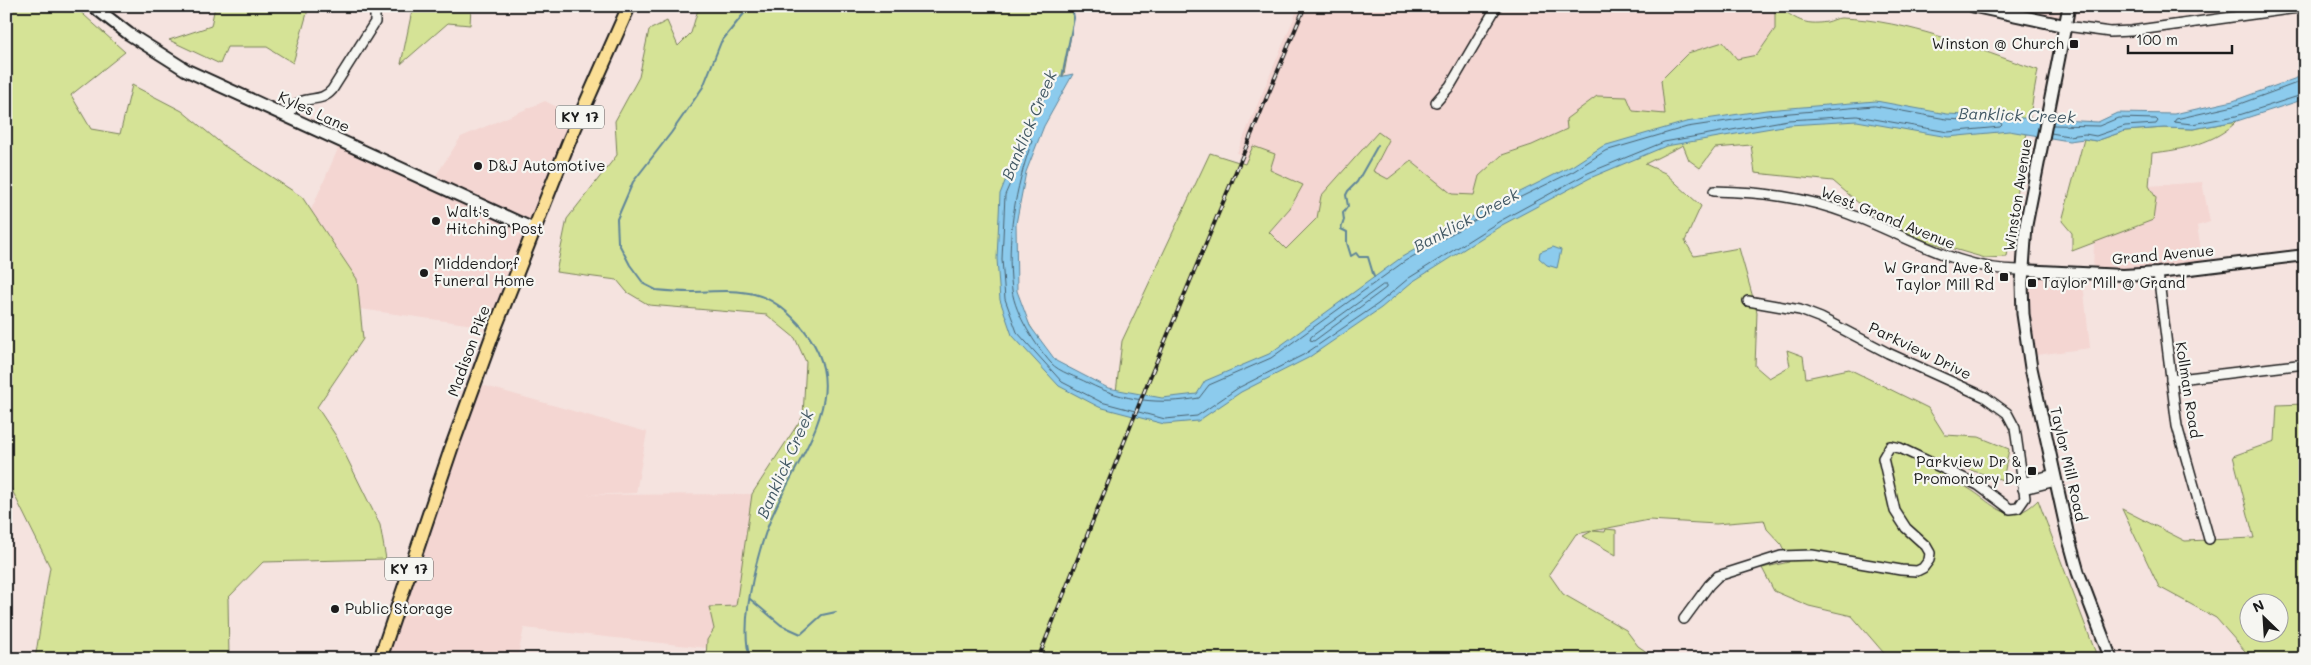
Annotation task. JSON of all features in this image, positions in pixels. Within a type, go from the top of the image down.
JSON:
[{"type":"main road","name":"Kyles Lane","points":[[93,6],[129,34],[180,66],[533,229]]},
{"type":"main road","name":"Madison Pike","points":[[380,659],[452,446],[533,229],[570,139],[629,6]]},
{"type":"main road","points":[[1973,6],[2066,26]]},
{"type":"main road","name":"Winston Avenue","points":[[2022,270],[2026,225],[2069,6]]},
{"type":"main road","name":"Taylor Mill Road","points":[[2022,270],[2023,314],[2026,340],[2055,478],[2078,572],[2111,659]]},
{"type":"street","points":[[288,116],[298,102],[320,98],[332,90],[375,22],[372,6]]},
{"type":"street","points":[[1436,102],[1450,86],[1497,6]]},
{"type":"street","points":[[2066,26],[2110,32],[2131,31],[2276,9],[2305,7]]},
{"type":"street","name":"West Grand Avenue","points":[[1714,191],[1756,192],[1820,204],[1850,214],[1967,264],[2022,270]]},
{"type":"street","name":"Grand Avenue","points":[[2022,270],[2123,275],[2158,273],[2305,255]]},
{"type":"street","name":"Kollman Road","points":[[2158,273],[2177,426],[2209,539]]},
{"type":"street","name":"Parkview Drive","points":[[1748,301],[1800,310],[1821,318],[1888,353],[1986,397],[2007,412],[2015,428],[2023,486]]},
{"type":"street","points":[[2171,380],[2305,364]]},
{"type":"street","points":[[1684,619],[1718,576],[1781,556],[1812,555],[1901,570],[1917,571],[1923,568],[1929,560],[1930,553],[1926,546],[1906,528],[1895,511],[1883,458],[1890,446],[1900,448],[1978,485],[2010,508],[2018,508],[2022,505],[2024,498],[2023,486],[2055,478]]},
{"type":"shaded area","points":[[1299,6],[1775,6],[1775,29],[1757,55],[1737,59],[1723,42],[1688,53],[1661,80],[1665,114],[1633,111],[1567,129],[1532,145],[1502,155],[1479,176],[1474,195],[1452,195],[1411,161],[1388,179],[1372,171],[1389,140],[1321,196],[1317,218],[1286,249],[1269,233],[1290,208],[1270,170],[1274,154],[1245,164],[1243,157],[1237,153]]},
{"type":"shaded area","points":[[1973,6],[2069,6],[2066,26]]},
{"type":"shaded area","points":[[545,101],[579,118],[495,328],[360,309],[357,279],[311,210],[341,142],[431,183],[461,137]]},
{"type":"shaded area","points":[[2202,182],[2210,222],[2197,226],[2204,267],[2093,274],[2094,242],[2115,233],[2135,228],[2156,199],[2149,186]]},
{"type":"shaded area","points":[[2022,270],[2082,273],[2090,348],[2029,356]]},
{"type":"shaded area","points":[[475,383],[647,432],[636,493],[585,495],[752,494],[736,607],[707,640],[707,648],[524,628],[517,659],[380,659]]},
{"type":"green space","points":[[6,6],[74,6],[125,52],[71,95],[91,129],[120,134],[132,85],[182,111],[223,145],[302,197],[357,279],[363,339],[317,407],[336,436],[380,525],[386,559],[263,562],[228,598],[229,659],[35,659],[50,567],[9,484],[6,467]]},
{"type":"green space","points":[[215,6],[309,6],[293,63],[267,47],[227,47],[220,64],[169,40],[211,26]]},
{"type":"green space","points":[[413,6],[471,6],[470,25],[448,23],[401,64]]},
{"type":"green space","points":[[699,6],[1072,6],[1074,18],[1064,74],[1046,106],[1013,193],[1009,289],[1054,367],[1115,401],[1122,341],[1210,153],[1245,164],[1253,146],[1275,154],[1270,170],[1303,185],[1290,208],[1269,232],[1286,249],[1317,218],[1321,196],[1378,132],[1389,140],[1373,171],[1388,179],[1411,161],[1452,194],[1474,195],[1479,176],[1502,155],[1532,145],[1567,129],[1566,119],[1597,96],[1627,97],[1633,111],[1665,114],[1661,80],[1688,53],[1723,42],[1737,59],[1757,55],[1775,29],[1775,6],[1806,22],[1819,23],[1841,18],[1892,24],[1917,30],[2038,70],[2007,257],[1985,258],[1926,241],[1876,218],[1833,181],[1755,173],[1751,145],[1715,148],[1700,168],[1689,160],[1683,145],[1645,164],[1665,173],[1701,206],[1685,241],[1694,256],[1739,248],[1757,312],[1755,366],[1769,378],[1790,366],[1787,350],[1803,356],[1806,378],[1849,369],[1928,408],[1945,435],[1979,437],[2009,449],[2003,480],[1944,462],[1945,481],[1964,486],[2000,510],[2008,513],[2017,513],[2027,509],[2038,500],[2098,659],[1889,659],[1852,616],[1809,606],[1774,591],[1762,568],[1789,562],[1781,544],[1767,529],[1764,520],[1716,524],[1649,520],[1593,531],[1605,532],[1606,529],[1616,530],[1616,555],[1583,536],[1592,531],[1576,534],[1549,574],[1563,594],[1626,630],[1638,646],[1657,659],[706,659],[707,640],[714,629],[709,607],[736,606],[752,494],[803,416],[806,362],[795,338],[767,315],[649,305],[627,292],[617,280],[556,272],[567,219],[617,155],[615,121],[639,77],[649,30],[667,21],[678,46],[691,33]]},
{"type":"green space","points":[[2237,121],[2229,129],[2209,140],[2175,150],[2152,153],[2149,186],[2156,198],[2153,220],[2072,251],[2072,233],[2062,221],[2084,139],[2096,141],[2125,131],[2164,128],[2193,129]]},
{"type":"green space","points":[[2305,404],[2305,659],[2252,659],[2216,618],[2159,587],[2122,509],[2185,541],[2254,538],[2233,456],[2275,441],[2277,405]]},
{"type":"water","points":[[1073,74],[1044,126],[1026,172],[1016,224],[1017,291],[1030,326],[1056,361],[1108,388],[1162,398],[1197,394],[1205,381],[1269,354],[1402,257],[1480,212],[1572,166],[1603,146],[1686,122],[1766,110],[1876,101],[1947,114],[2098,122],[2117,113],[2174,114],[2233,101],[2305,75],[2305,99],[2237,121],[2193,129],[2164,128],[2125,131],[2096,141],[2084,139],[2069,141],[2009,131],[1948,137],[1857,121],[1789,125],[1666,146],[1590,178],[1502,225],[1412,282],[1381,308],[1308,358],[1241,392],[1198,421],[1164,424],[1099,407],[1059,386],[1012,335],[1000,300],[997,259],[1000,194],[1021,141],[1055,78]]},
{"type":"water","points":[[1553,247],[1561,250],[1557,268],[1547,265],[1539,258],[1540,252]]},
{"type":"waterway","name":"Banklick Creek","points":[[750,6],[721,42],[703,87],[671,133],[633,182],[617,219],[618,242],[630,265],[644,284],[656,290],[739,292],[766,298],[783,309],[798,323],[815,345],[823,368],[825,390],[821,412],[813,435],[772,517],[758,557],[749,601],[747,623],[747,642],[750,659]]},
{"type":"waterway","name":"Banklick Creek","points":[[1062,77],[1074,18],[1072,6]]},
{"type":"waterway","points":[[1374,277],[1368,257],[1359,257],[1356,253],[1351,256],[1347,243],[1347,232],[1341,229],[1344,220],[1343,213],[1348,206],[1346,195],[1357,182],[1378,145]]},
{"type":"waterway","points":[[750,599],[781,625],[801,634],[822,615],[836,612]]},
{"type":"railway","points":[[1038,659],[1148,382],[1305,6]]},
{"type":"place","name":"Winston @ Church","points":[[2074,44]]},
{"type":"place","name":"D&J Automotive","points":[[478,166]]},
{"type":"place","name":"Walt's Hitching Post","points":[[436,221]]},
{"type":"place","name":"Middendorf Funeral Home","points":[[424,273]]},
{"type":"place","name":"W Grand Ave & Taylor Mill Rd","points":[[2004,277]]},
{"type":"place","name":"Taylor Mill @ Grand","points":[[2032,283]]},
{"type":"place","name":"Parkview Dr & Promontory Dr","points":[[2032,471]]},
{"type":"place","name":"Public Storage","points":[[335,609]]}]
